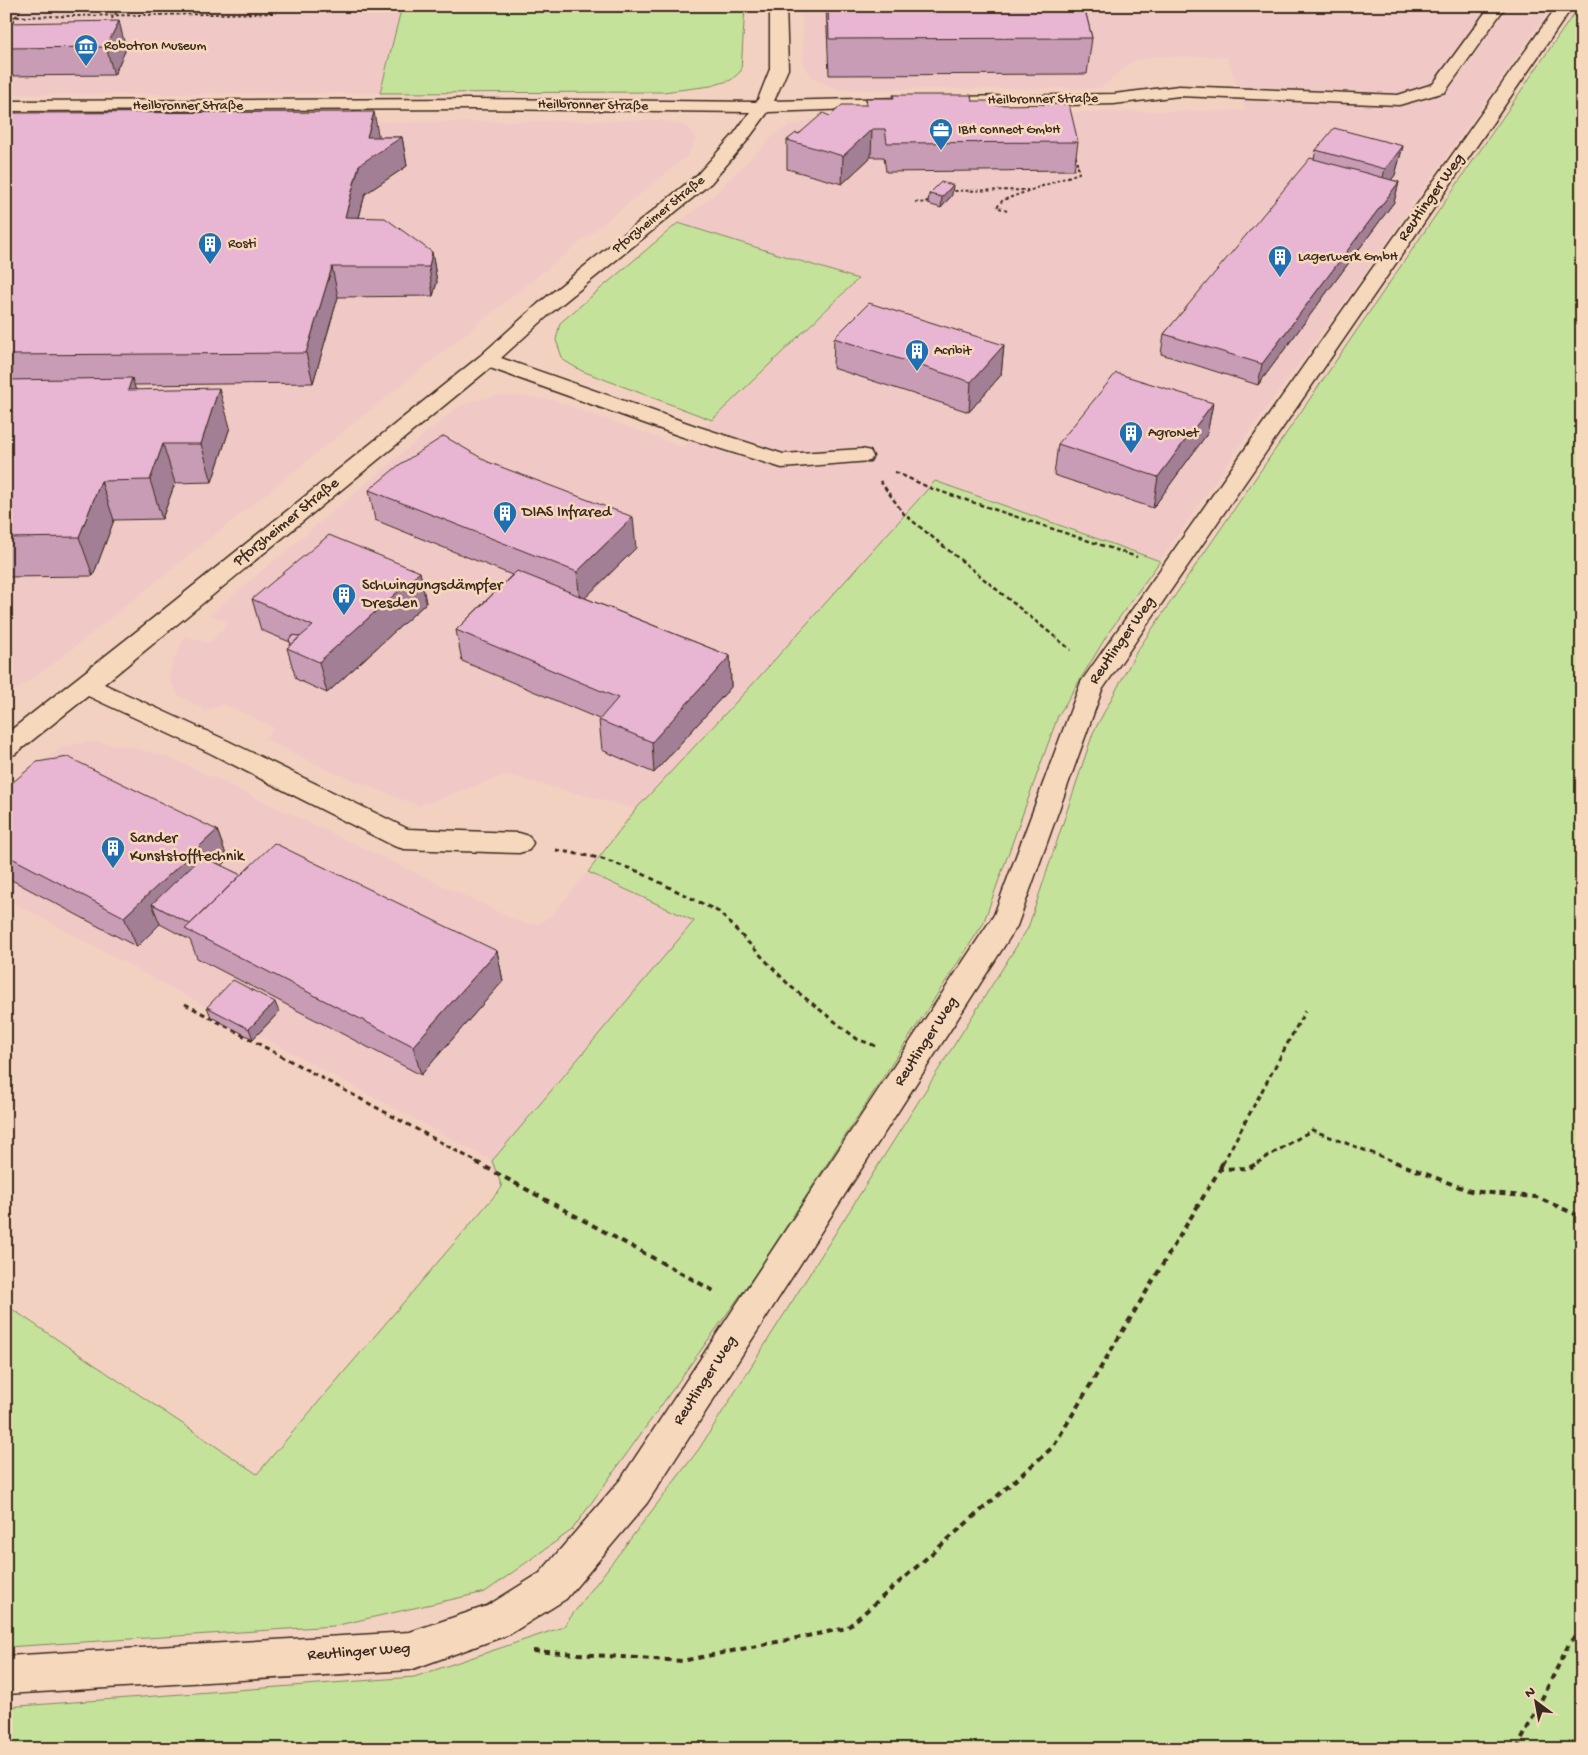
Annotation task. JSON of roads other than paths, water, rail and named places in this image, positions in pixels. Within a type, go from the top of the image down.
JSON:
[{"type":"street","name":"Pforzheimer Straße","points":[[6,748],[87,686],[486,360],[545,308],[704,180],[740,138],[763,107],[778,69],[778,6]]},
{"type":"street","name":"Heilbronner Straße","points":[[939,102],[1114,98],[1179,91],[1399,100],[1440,88],[1498,6]]},
{"type":"street","name":"Reutlinger Weg","points":[[6,1675],[410,1651],[498,1621],[553,1586],[634,1491],[1007,918],[1090,688],[1565,6]]},
{"type":"street","name":"Heilbronner Straße","points":[[6,106],[473,104],[763,107],[920,103]]},
{"type":"street","points":[[486,360],[688,431],[782,461],[862,456]]},
{"type":"street","points":[[87,686],[219,747],[404,839],[519,843]]},
{"type":"place","name":"Robotron Museum","points":[[86,67]]},
{"type":"place","name":"IBH connect GmbH","points":[[941,151]]},
{"type":"place","name":"Rosti","points":[[210,265]]},
{"type":"place","name":"Lagerwerk GmbH","points":[[1280,278]]},
{"type":"place","name":"Acribit","points":[[917,372]]},
{"type":"place","name":"AgroNet","points":[[1131,454]]},
{"type":"place","name":"DIAS Infrared","points":[[505,534]]},
{"type":"place","name":"Schwingungsdämpfer Dresden","points":[[344,616]]},
{"type":"place","name":"Sander Kunststofftechnik","points":[[113,869]]}]
